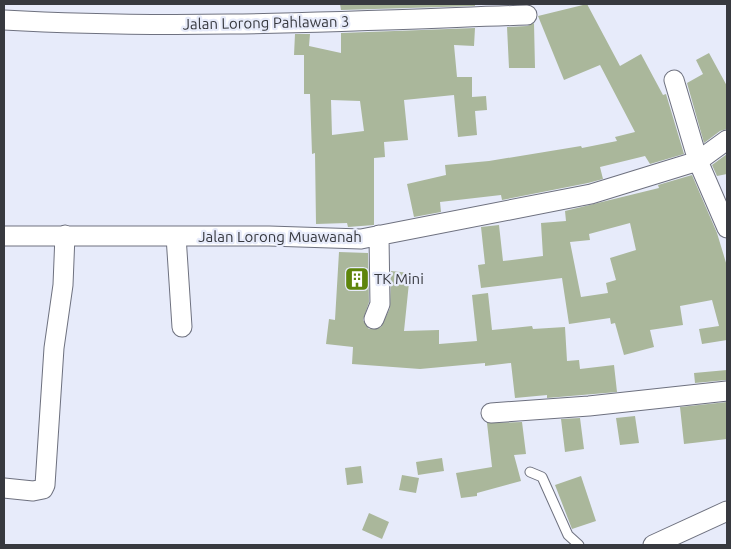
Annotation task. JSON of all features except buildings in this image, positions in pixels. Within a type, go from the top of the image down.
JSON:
[{"type":"street","name":"Jalan Lorong Pahlawan 3","points":[[4,20],[132,26],[270,24],[527,14]]},
{"type":"street","points":[[674,80],[698,162],[727,228]]},
{"type":"street","points":[[698,162],[727,140]]},
{"type":"street","name":"Jalan Lorong Muawanah","points":[[4,236],[64,235],[361,239],[591,194],[698,162]]},
{"type":"street","points":[[4,488],[33,491],[43,489],[45,485],[54,348],[63,285],[64,235]]},
{"type":"street","points":[[374,319],[380,304],[379,235]]},
{"type":"street","points":[[176,236],[182,327]]},
{"type":"street","points":[[491,413],[589,406],[727,390]]},
{"type":"street","points":[[653,545],[727,511]]},
{"type":"lane","points":[[530,472],[542,477],[568,535],[579,545]]},
{"type":"place","name":"TK Mini","points":[[357,279]]}]
